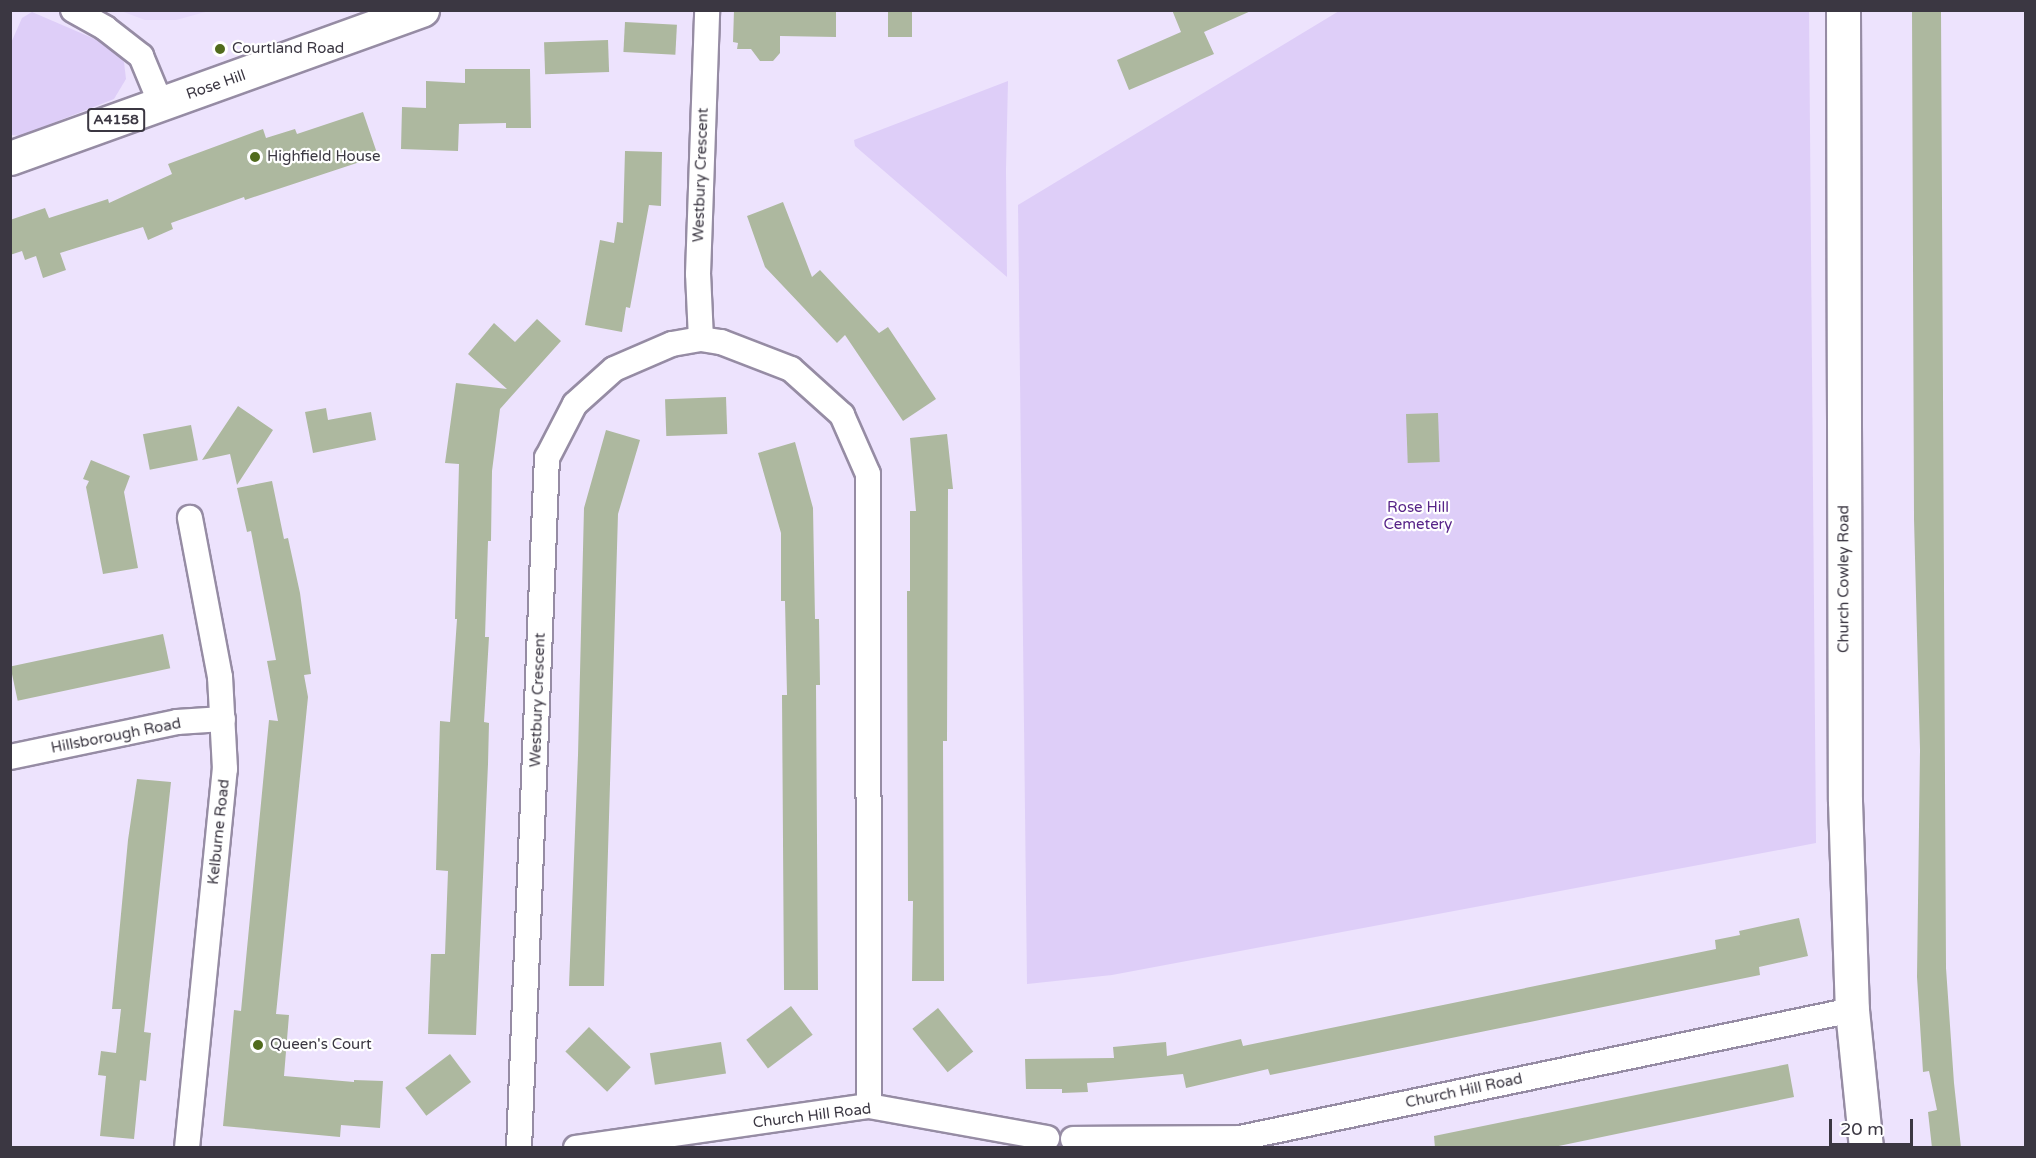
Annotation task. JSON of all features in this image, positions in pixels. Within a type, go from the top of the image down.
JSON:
[{"type":"main road","name":"Rose Hill","points":[[10,158],[422,10]]},
{"type":"main road","name":"Church Cowley Road","points":[[1844,10],[1845,801],[1852,1010],[1866,1148]]},
{"type":"street","points":[[73,10],[105,28],[141,56],[161,104]]},
{"type":"street","name":"Westbury Crescent","points":[[701,339],[698,274],[707,10]]},
{"type":"street","name":"Westbury Crescent","points":[[519,1148],[547,458],[575,405],[614,369],[672,344],[701,339],[721,342],[791,369],[842,415],[868,474],[869,1106]]},
{"type":"street","name":"Kelburne Road","points":[[187,1148],[225,769],[220,677],[190,518]]},
{"type":"street","name":"Hillsborough Road","points":[[10,757],[177,722],[223,719]]},
{"type":"street","name":"Church Hill Road","points":[[1073,1139],[1239,1138],[1852,1010]]},
{"type":"street","name":"Church Hill Road","points":[[576,1148],[869,1106],[1047,1138]]},
{"type":"shaded area","points":[[121,11],[209,11],[176,20],[145,20]]},
{"type":"green space","name":"Rose Hill Cemetery","points":[[1339,11],[1809,11],[1816,843],[1112,975],[1027,984],[1018,205]]},
{"type":"green space","points":[[32,12],[111,46],[124,62],[126,79],[114,99],[20,136],[11,135],[11,43],[22,18]]},
{"type":"green space","points":[[1008,81],[1007,277],[855,146],[854,140]]},
{"type":"building","points":[[734,10],[836,10],[836,37],[780,36],[780,53],[773,61],[760,61],[751,49],[737,49],[738,43],[733,42]]},
{"type":"building","points":[[888,10],[912,10],[912,37],[888,37]]},
{"type":"building","points":[[1172,10],[1253,10],[1204,32],[1214,54],[1129,90],[1117,60],[1181,32]]},
{"type":"building","points":[[1912,10],[1941,10],[1946,968],[1961,1148],[1932,1148],[1928,1112],[1937,1110],[1929,1071],[1923,1072],[1917,977],[1920,750],[1914,519]]},
{"type":"building","points":[[625,22],[677,25],[675,55],[623,52]]},
{"type":"building","points":[[608,40],[609,72],[545,74],[544,42]]},
{"type":"building","points":[[465,69],[530,69],[531,128],[506,128],[506,123],[459,124],[458,151],[401,149],[402,107],[426,108],[426,81],[465,83]]},
{"type":"building","points":[[363,112],[378,156],[245,200],[244,197],[171,223],[173,229],[148,240],[143,227],[60,253],[66,270],[43,278],[36,256],[25,260],[22,251],[10,255],[10,220],[45,208],[49,218],[108,199],[109,203],[172,174],[168,164],[263,129],[266,138],[295,129],[297,134]]},
{"type":"building","points":[[625,151],[662,152],[661,206],[649,205],[630,308],[626,307],[622,332],[585,325],[600,240],[614,243],[617,222],[623,223]]},
{"type":"building","points":[[783,202],[812,277],[820,270],[879,333],[888,327],[936,399],[903,421],[845,335],[837,343],[765,267],[747,216]]},
{"type":"building","points":[[537,319],[561,341],[500,409],[492,471],[491,541],[488,541],[485,637],[489,637],[484,722],[489,723],[488,764],[476,1035],[428,1034],[431,954],[445,954],[448,871],[436,870],[440,721],[450,722],[457,619],[455,619],[459,464],[445,463],[456,383],[507,389],[468,354],[494,323],[515,342]]},
{"type":"building","points":[[726,397],[727,434],[666,436],[665,399]]},
{"type":"building","points":[[238,406],[273,430],[237,485],[230,454],[202,460]]},
{"type":"building","points":[[326,408],[328,420],[371,412],[376,440],[313,453],[305,412]]},
{"type":"building","points":[[1438,413],[1440,462],[1408,463],[1406,414]]},
{"type":"building","points":[[191,425],[198,460],[150,470],[143,434]]},
{"type":"building","points":[[606,430],[640,440],[618,514],[604,986],[569,986],[584,508]]},
{"type":"building","points":[[947,434],[953,489],[948,489],[947,741],[943,741],[944,981],[912,981],[913,901],[908,901],[907,591],[910,591],[910,511],[916,511],[910,438]]},
{"type":"building","points":[[795,442],[813,508],[815,619],[819,619],[820,685],[816,685],[818,990],[784,990],[782,695],[787,695],[785,601],[781,601],[781,533],[758,453]]},
{"type":"building","points":[[91,460],[130,476],[124,492],[138,568],[103,574],[86,487],[89,481],[83,479]]},
{"type":"building","points":[[272,481],[284,539],[288,538],[300,593],[311,674],[304,675],[308,697],[276,1014],[289,1015],[284,1076],[354,1082],[354,1080],[383,1081],[380,1128],[341,1125],[340,1137],[223,1126],[234,1010],[241,1011],[269,720],[278,721],[267,661],[276,660],[251,531],[247,532],[237,488]]},
{"type":"building","points":[[163,634],[170,668],[18,701],[10,666]]},
{"type":"building","points":[[137,779],[171,782],[144,1032],[151,1033],[146,1081],[140,1080],[134,1139],[100,1136],[106,1076],[98,1075],[101,1051],[116,1053],[121,1009],[112,1009],[128,840]]},
{"type":"building","points":[[1799,918],[1808,956],[1759,967],[1760,975],[1270,1075],[1268,1069],[1186,1088],[1183,1074],[1087,1083],[1088,1092],[1062,1093],[1062,1089],[1026,1089],[1025,1059],[1114,1058],[1113,1047],[1166,1042],[1167,1056],[1241,1039],[1243,1046],[1716,949],[1715,940],[1740,935],[1739,931]]},
{"type":"building","points":[[791,1006],[813,1035],[768,1068],[746,1040]]},
{"type":"building","points":[[938,1008],[973,1052],[948,1072],[912,1029]]},
{"type":"building","points":[[589,1027],[631,1067],[607,1092],[565,1051]]},
{"type":"building","points":[[721,1042],[726,1074],[655,1085],[650,1053]]},
{"type":"building","points":[[450,1054],[471,1082],[426,1116],[405,1088]]},
{"type":"building","points":[[1788,1064],[1794,1097],[1549,1148],[1435,1148],[1434,1136]]},
{"type":"place","name":"Courtland Road","points":[[220,49]]},
{"type":"place","name":"Highfield House","points":[[255,157]]},
{"type":"place","name":"Queen's Court","points":[[258,1045]]}]
